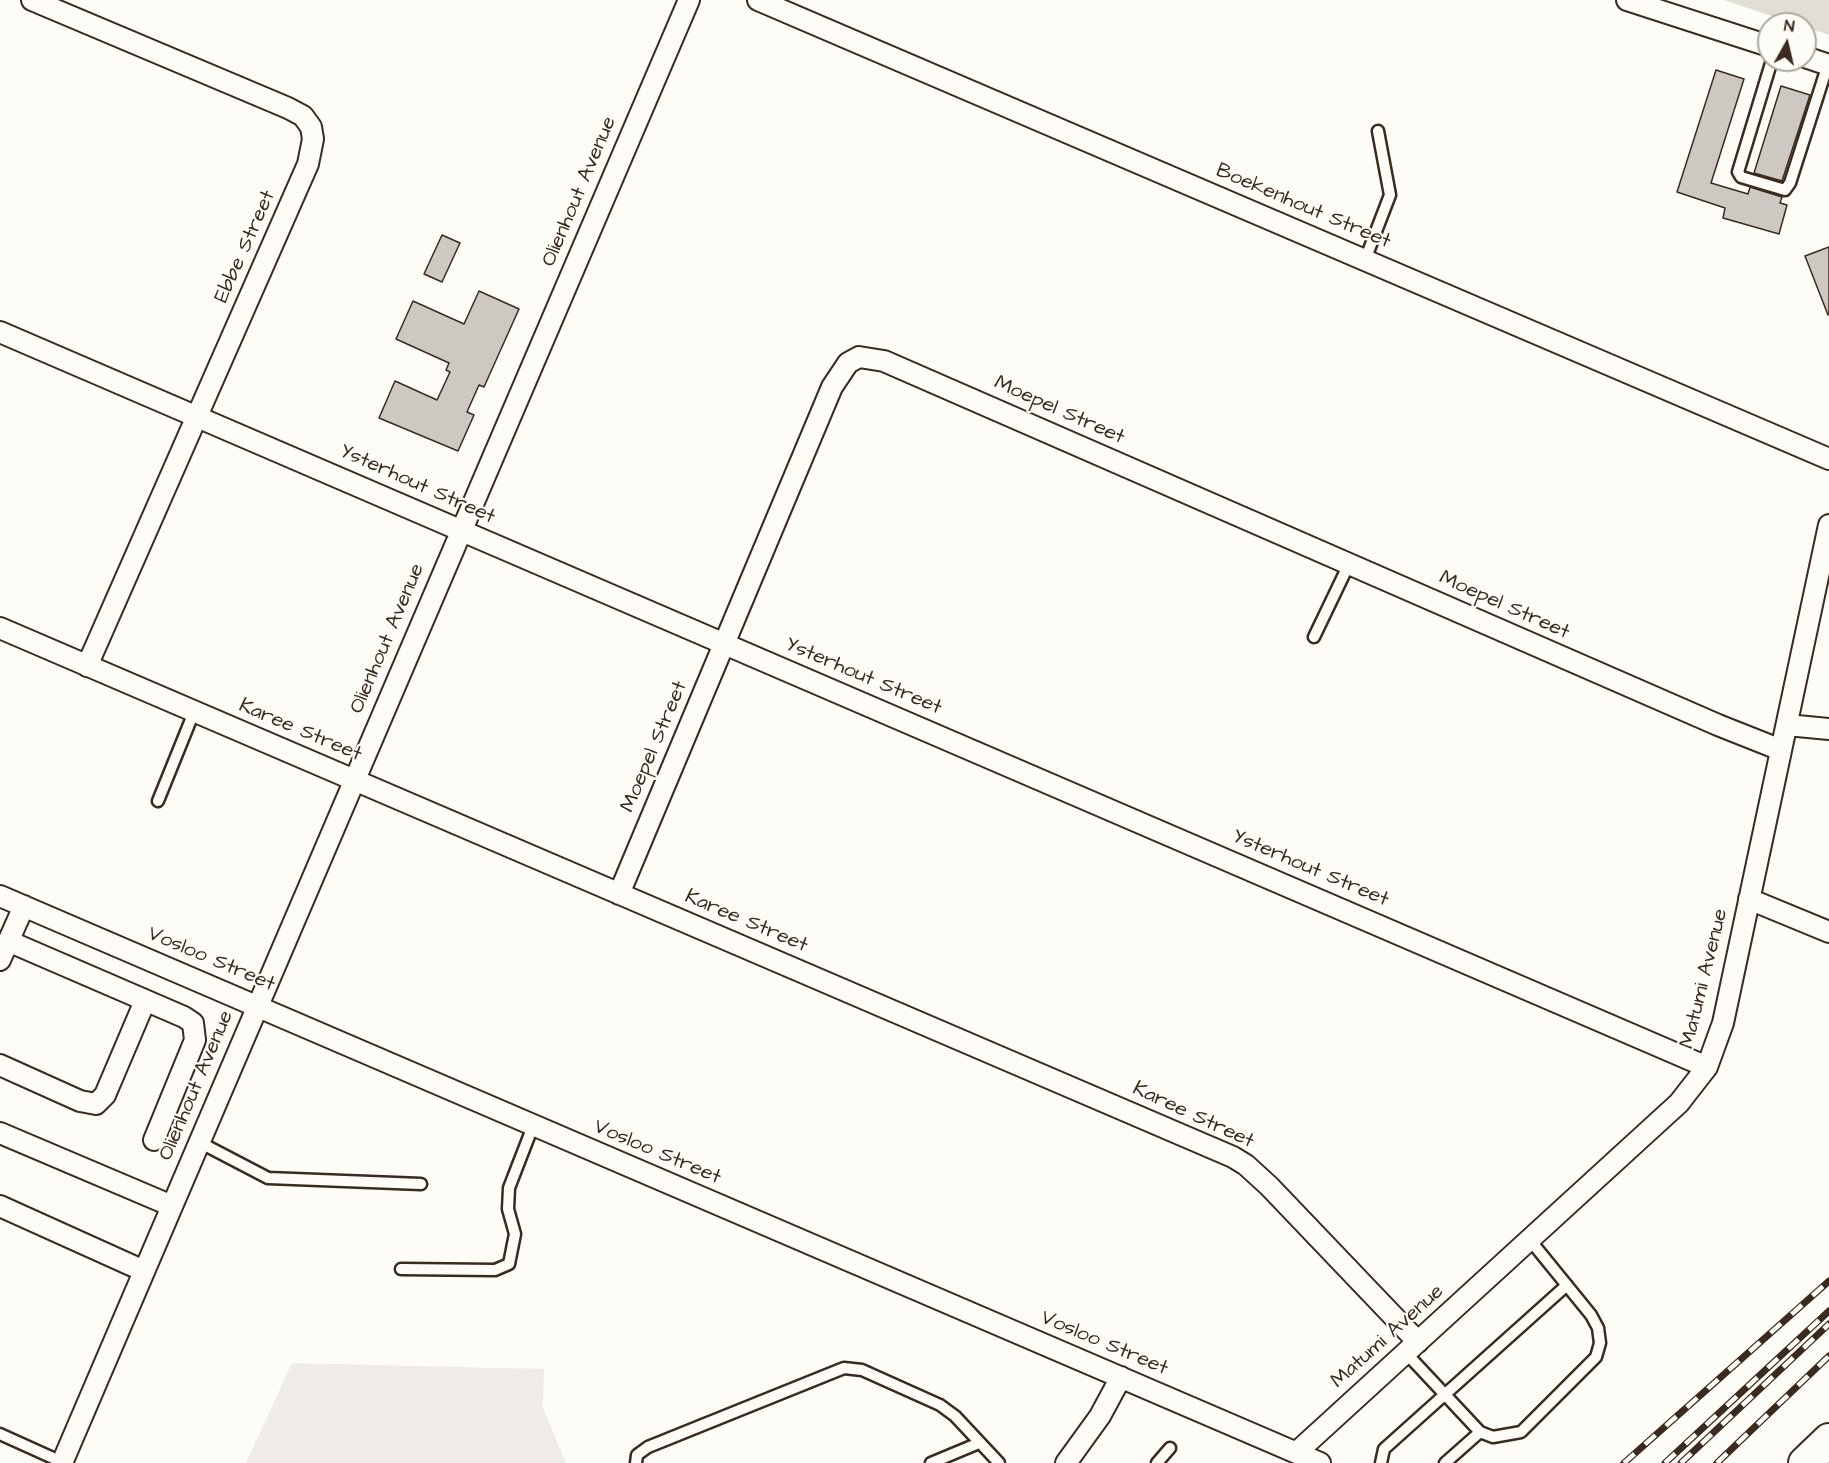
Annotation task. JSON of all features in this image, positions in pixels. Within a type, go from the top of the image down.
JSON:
[{"type":"main road","points":[[1805,1463],[1829,1440]]},
{"type":"street","name":"Ebbe Street","points":[[32,0],[288,108],[303,117],[311,128],[313,139],[308,164],[87,666]]},
{"type":"street","name":"Olienhout Avenue","points":[[62,1462],[689,0]]},
{"type":"street","name":"Boekenhout Street","points":[[758,0],[1829,459]]},
{"type":"street","points":[[1628,0],[1757,42]]},
{"type":"street","name":"Ysterhout Street","points":[[0,332],[1707,1067]]},
{"type":"street","name":"Moepel Street","points":[[619,894],[832,387],[844,367],[859,357],[884,361],[1718,725],[1781,750]]},
{"type":"street","name":"Matumi Avenue","points":[[1296,1453],[1679,1103],[1707,1067],[1724,1023],[1829,525]]},
{"type":"street","name":"Karee Street","points":[[0,628],[1246,1165],[1412,1347]]},
{"type":"street","points":[[1787,725],[1829,729]]},
{"type":"street","name":"Vosloo Street","points":[[0,896],[1320,1463]]},
{"type":"street","points":[[1749,898],[1829,932]]},
{"type":"street","points":[[0,960],[24,906]]},
{"type":"street","points":[[8,941],[190,1020],[196,1032],[154,1140]]},
{"type":"street","points":[[0,1065],[80,1101],[96,1104],[105,1095],[145,1001]]},
{"type":"street","points":[[0,1133],[172,1206]]},
{"type":"street","points":[[0,1206],[144,1271]]},
{"type":"street","points":[[1066,1463],[1100,1416],[1121,1377]]},
{"type":"lane","points":[[1768,72],[1738,172],[1741,177],[1785,190],[1790,183],[1829,65]]},
{"type":"lane","points":[[1365,260],[1390,195],[1378,131]]},
{"type":"lane","points":[[1314,637],[1349,564]]},
{"type":"lane","points":[[158,801],[194,712]]},
{"type":"lane","points":[[401,1269],[495,1270],[509,1264],[515,1234],[508,1209],[509,1188],[533,1126]]},
{"type":"lane","points":[[199,1142],[268,1178],[421,1184]]},
{"type":"lane","points":[[1412,1347],[1446,1394],[1480,1432],[1493,1437],[1521,1432],[1596,1357],[1600,1343],[1598,1328],[1591,1315],[1530,1240]]},
{"type":"lane","points":[[1381,1463],[1384,1449],[1567,1285]]},
{"type":"lane","points":[[636,1463],[637,1455],[648,1447],[844,1368],[862,1370],[940,1405],[955,1416],[999,1463]]},
{"type":"lane","points":[[1445,1463],[1480,1432]]},
{"type":"lane","points":[[0,1434],[62,1462]]},
{"type":"lane","points":[[931,1463],[979,1443]]},
{"type":"lane","points":[[1158,1463],[1170,1448]]},
{"type":"shaded area","points":[[1724,0],[1829,0],[1829,35],[1817,31],[1817,12],[1760,12]]},
{"type":"shaded area","points":[[292,1363],[544,1369],[543,1408],[566,1463],[246,1463]]},
{"type":"building","points":[[1716,70],[1744,79],[1711,183],[1748,194],[1750,187],[1782,197],[1780,203],[1787,205],[1779,234],[1723,218],[1725,208],[1677,192]]},
{"type":"building","points":[[1781,86],[1810,95],[1782,181],[1754,173]]},
{"type":"building","points":[[442,235],[460,243],[442,282],[424,274]]},
{"type":"building","points":[[1829,247],[1829,314],[1828,315],[1805,256]]},
{"type":"building","points":[[479,291],[519,309],[484,387],[479,385],[467,412],[474,415],[458,451],[379,418],[395,381],[437,400],[450,372],[446,370],[449,363],[396,339],[413,301],[464,324]]},
{"type":"railway","points":[[1624,1463],[1829,1281]]},
{"type":"railway","points":[[1665,1463],[1829,1311]]},
{"type":"railway","points":[[1681,1463],[1829,1324]]},
{"type":"railway","points":[[1717,1463],[1829,1356]]}]
